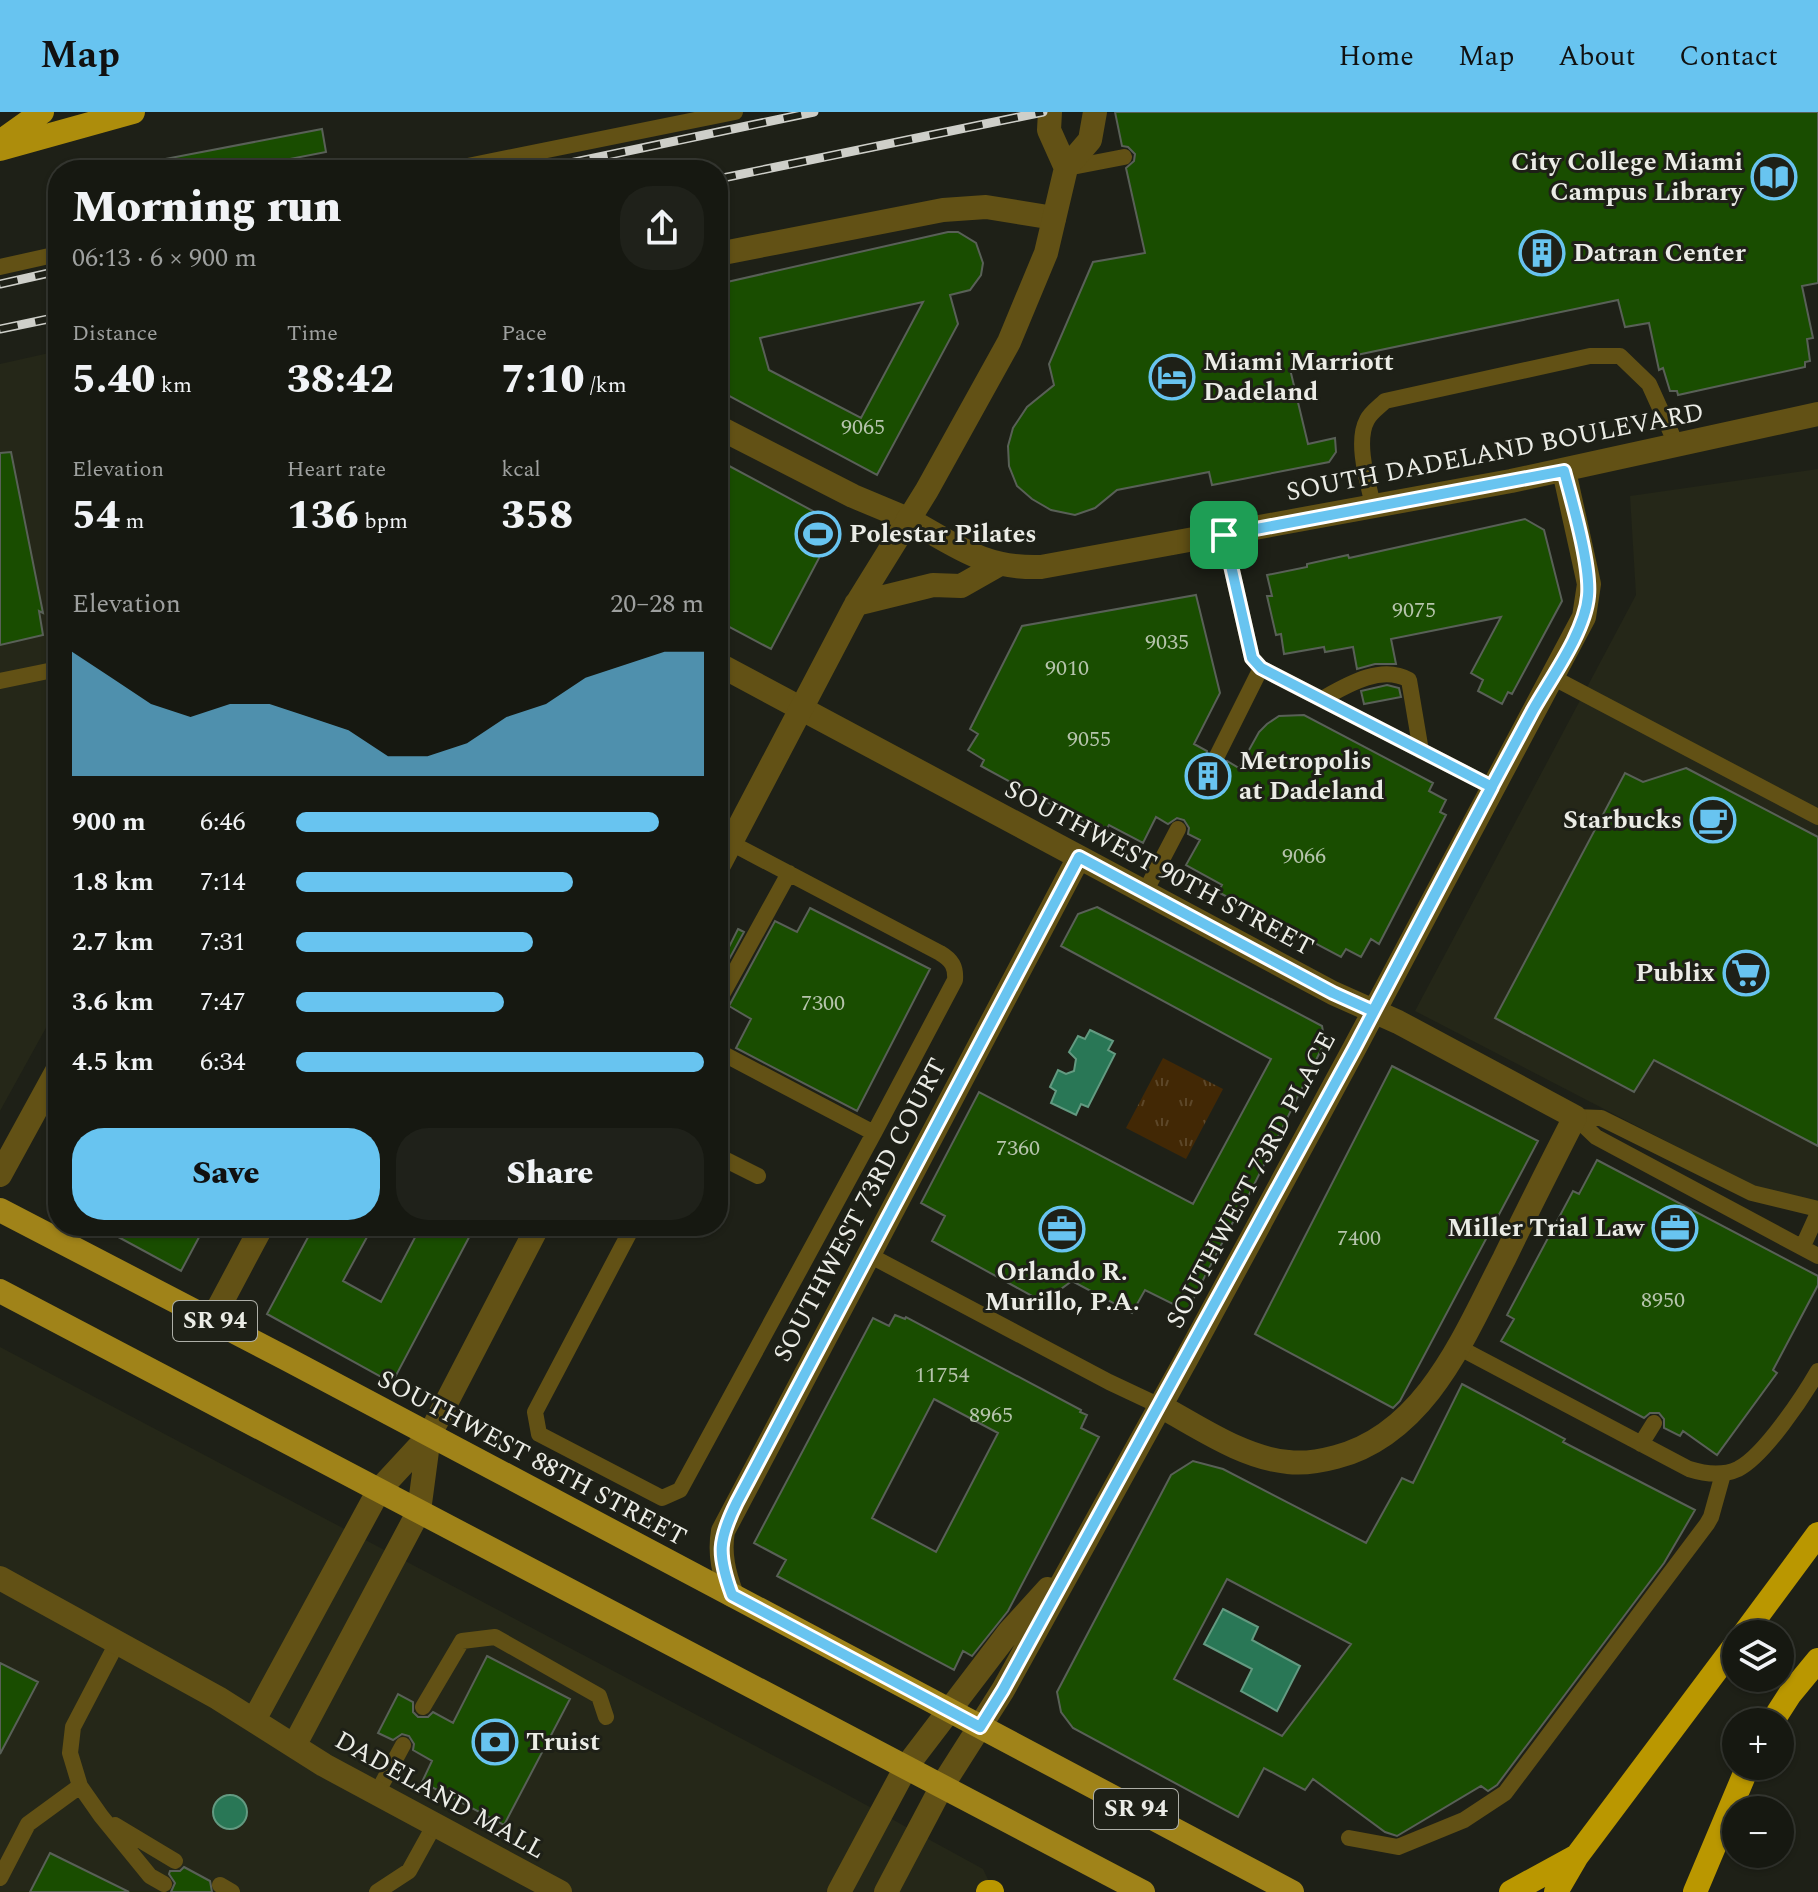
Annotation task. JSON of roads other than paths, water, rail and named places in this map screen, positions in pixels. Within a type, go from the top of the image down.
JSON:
[{"type":"highway","points":[[0,142],[42,112]]},
{"type":"highway","points":[[0,149],[100,117],[133,112]]},
{"type":"highway","points":[[1754,1620],[1818,1534]]},
{"type":"highway","points":[[1781,1708],[1818,1660]]},
{"type":"highway","points":[[1556,1892],[1577,1856],[1722,1663]]},
{"type":"highway","points":[[1695,1892],[1742,1780]]},
{"type":"highway","points":[[1511,1892],[1577,1856]]},
{"type":"main road","name":"SOUTHWEST 88TH STREET","points":[[0,1210],[48,1235]]},
{"type":"main road","name":"SOUTHWEST 88TH STREET","points":[[50,1236],[1292,1892]]},
{"type":"main road","name":"SR 94","points":[[0,1291],[1143,1892]]},
{"type":"street","points":[[1050,112],[1049,130],[1066,168]]},
{"type":"street","points":[[728,849],[856,604],[971,413],[1012,334],[1046,253],[1066,168],[1090,140],[1095,112]]},
{"type":"street","points":[[728,252],[957,208],[1003,208],[1054,218]]},
{"type":"street","name":"SOUTH DADELAND BOULEVARD","points":[[728,432],[853,496],[908,519],[974,555],[998,565],[1021,568],[1061,565],[1564,471],[1818,414]]},
{"type":"street","name":"SOUTHWEST 73RD PLACE","points":[[980,1727],[1160,1406],[1584,617],[1589,584],[1564,471]]},
{"type":"street","points":[[856,604],[933,585],[961,586],[998,565]]},
{"type":"street","name":"SOUTHWEST 90TH STREET","points":[[728,669],[1333,993],[1575,1117]]},
{"type":"street","name":"SOUTHWEST 73RD COURT","points":[[732,1595],[723,1567],[723,1531],[1079,857]]},
{"type":"street","points":[[0,1175],[48,1087]]},
{"type":"street","points":[[1160,1406],[1255,1454],[1288,1462],[1322,1460],[1361,1449],[1391,1431],[1435,1384],[1458,1347],[1575,1117]]},
{"type":"street","points":[[212,1320],[257,1236]]},
{"type":"street","points":[[254,1720],[379,1490],[429,1436],[533,1236]]},
{"type":"street","points":[[419,1511],[429,1436]]},
{"type":"street","name":"DADELAND MALL","points":[[294,1746],[419,1511]]},
{"type":"street","points":[[839,1892],[906,1767],[1009,1632],[1072,1562]]},
{"type":"street","name":"DADELAND MALL","points":[[0,1578],[254,1720],[377,1793],[560,1892]]},
{"type":"street","points":[[886,1892],[942,1786],[980,1727]]},
{"type":"lane","points":[[497,160],[735,112]]},
{"type":"lane","points":[[1066,168],[1124,157]]},
{"type":"lane","points":[[0,267],[48,256]]},
{"type":"lane","points":[[1373,505],[1364,464],[1363,439],[1366,420],[1385,401],[1590,356],[1620,356],[1649,384],[1677,446]]},
{"type":"lane","points":[[1224,535],[1252,658],[1261,668],[1492,787]]},
{"type":"lane","points":[[1217,756],[1261,668]]},
{"type":"lane","points":[[0,681],[48,671]]},
{"type":"lane","points":[[1322,699],[1366,676],[1404,676],[1409,680],[1414,694],[1421,751]]},
{"type":"lane","points":[[1552,677],[1818,817]]},
{"type":"lane","points":[[1145,892],[1178,829]]},
{"type":"lane","points":[[628,1236],[535,1412],[539,1434],[662,1498],[680,1490],[874,1133],[955,980],[956,971],[953,964],[940,953],[731,843]]},
{"type":"lane","points":[[728,984],[789,873]]},
{"type":"lane","points":[[728,1056],[874,1133]]},
{"type":"lane","points":[[1575,1117],[1601,1118],[1752,1193],[1818,1211],[1803,1246]]},
{"type":"lane","points":[[1575,1117],[1596,1137],[1818,1256]]},
{"type":"lane","points":[[728,1161],[758,1176]]},
{"type":"lane","points":[[869,1255],[1160,1406]]},
{"type":"lane","points":[[1458,1347],[1689,1469],[1723,1474],[1738,1469],[1765,1445],[1818,1371]]},
{"type":"lane","points":[[1641,1444],[1654,1423]]},
{"type":"lane","points":[[1349,1838],[1398,1847],[1464,1820],[1505,1793],[1546,1732],[1707,1524],[1723,1474]]},
{"type":"lane","points":[[423,1707],[462,1641],[495,1637],[599,1696],[606,1717]]},
{"type":"lane","points":[[117,1643],[73,1727],[70,1753],[80,1786],[150,1876],[164,1884]]},
{"type":"lane","points":[[377,1793],[403,1745]]},
{"type":"lane","points":[[0,1878],[28,1824],[80,1786]]},
{"type":"lane","points":[[103,1818],[175,1861]]},
{"type":"lane","points":[[377,1892],[409,1871],[435,1824]]},
{"type":"railway","points":[[585,160],[814,112]]},
{"type":"railway","points":[[728,177],[1043,112]]},
{"type":"railway","points":[[0,284],[48,273]]},
{"type":"railway","points":[[0,329],[48,319]]},
{"type":"place","name":"City College Miami Campus Library","points":[[1774,177]]},
{"type":"place","name":"Datran Center","points":[[1542,253]]},
{"type":"place","name":"Miami Marriott Dadeland","points":[[1172,377]]},
{"type":"place","name":"Polestar Pilates","points":[[818,534]]},
{"type":"place","name":"Metropolis at Dadeland","points":[[1208,776]]},
{"type":"place","name":"Starbucks","points":[[1713,820]]},
{"type":"place","name":"Publix","points":[[1746,973]]},
{"type":"place","name":"Miller Trial Law","points":[[1675,1228]]},
{"type":"place","name":"Orlando R. Murillo, P.A.","points":[[1062,1229]]},
{"type":"place","name":"Truist","points":[[495,1742]]}]
